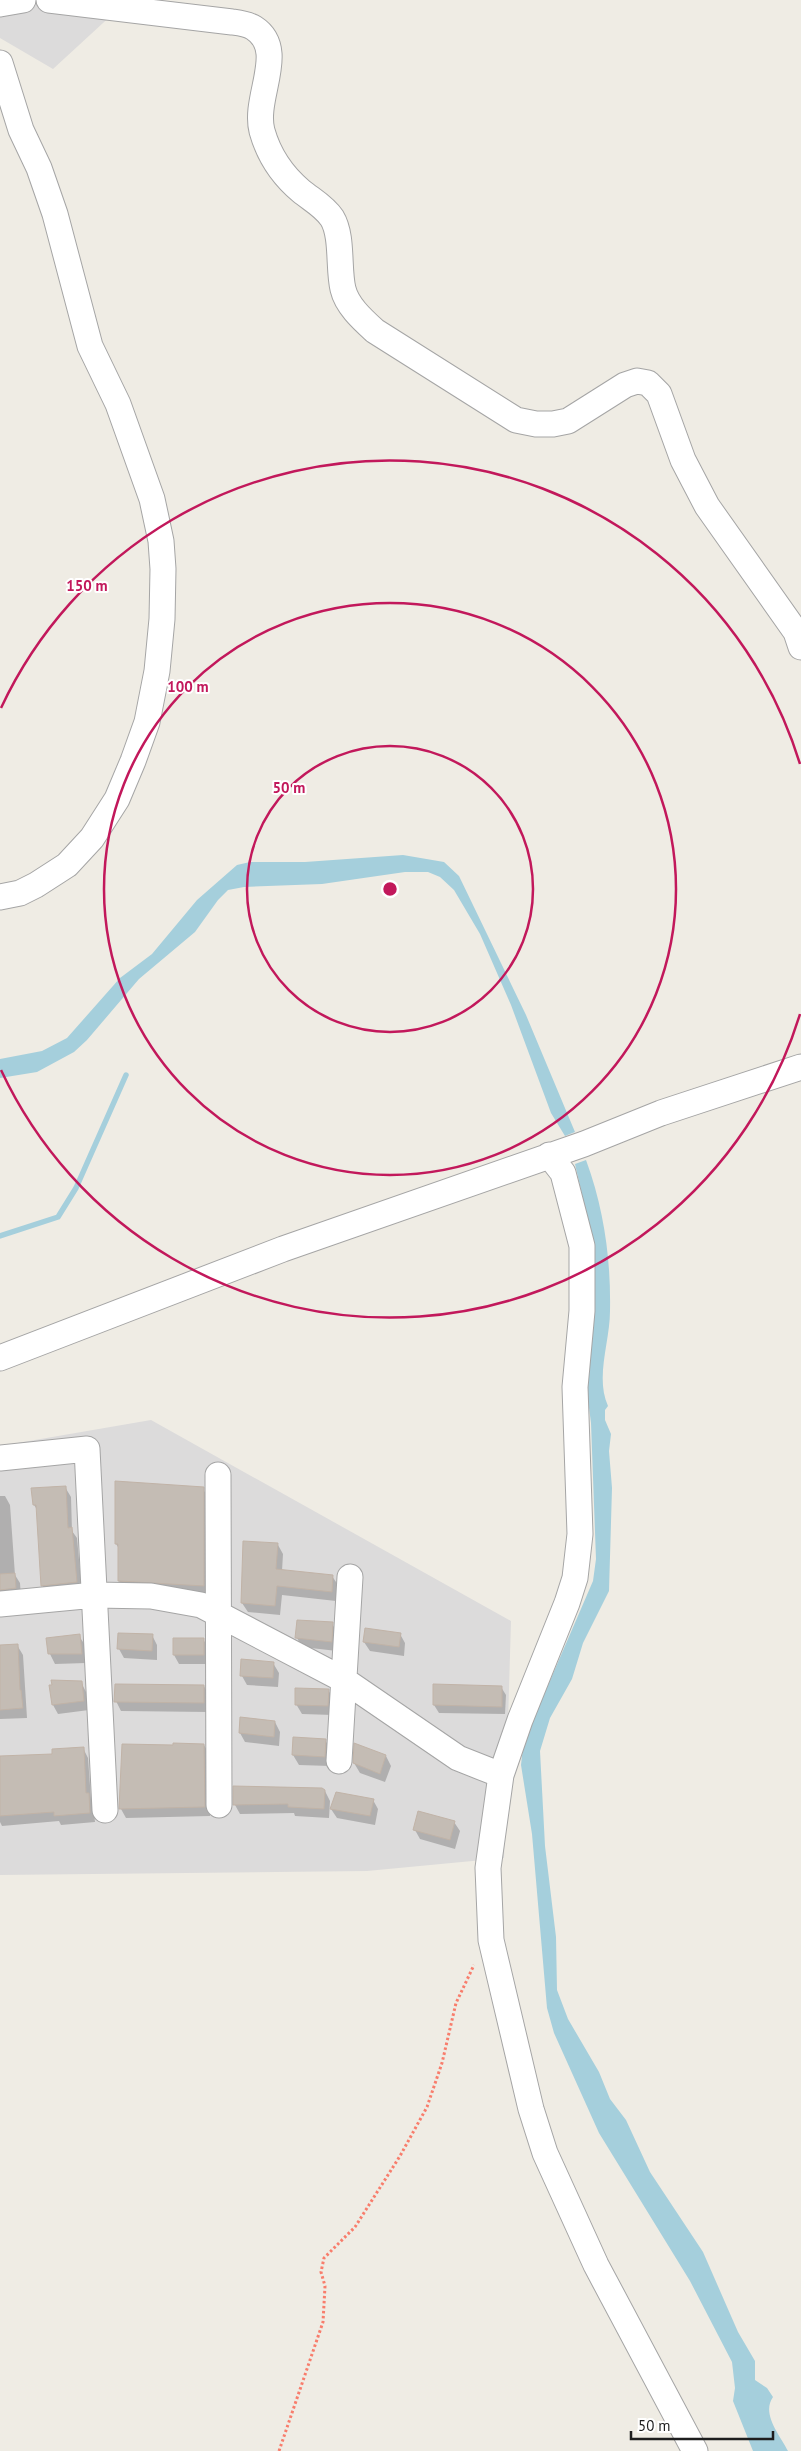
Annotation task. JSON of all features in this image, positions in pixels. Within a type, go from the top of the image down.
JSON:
[{"type":"street","points":[[0,4],[23,0]]},
{"type":"street","points":[[49,0],[232,22],[253,27],[263,36],[269,48],[271,62],[260,110],[262,130],[270,154],[282,173],[325,208],[333,220],[343,291],[356,313],[375,331],[478,397],[523,421],[553,424],[568,421],[625,385],[637,381],[648,383],[659,394],[683,460],[707,506],[796,632],[801,647]]},
{"type":"street","points":[[0,63],[21,130],[39,168],[56,214],[90,346],[118,404],[152,499],[161,541],[163,569],[162,619],[157,671],[147,722],[116,799],[92,838],[67,865],[36,885],[20,892],[0,896]]},
{"type":"street","points":[[0,1358],[283,1249],[564,1150],[669,1110],[801,1067]]},
{"type":"street","points":[[564,1150],[563,1173],[582,1246],[582,1311],[575,1387],[580,1542],[575,1578],[568,1603],[520,1720],[502,1775],[488,1868],[491,1940],[531,2109],[545,2153],[596,2265],[695,2451]]},
{"type":"street","points":[[0,1458],[87,1449],[106,1810]]},
{"type":"street","points":[[218,1475],[219,1805]]},
{"type":"street","points":[[339,1761],[350,1577]]},
{"type":"street","points":[[0,1604],[95,1595],[151,1596],[201,1605],[218,1612],[344,1680],[458,1758],[502,1775]]},
{"type":"path","points":[[279,2451],[323,2322],[325,2286],[321,2272],[324,2258],[358,2221],[400,2156],[427,2107],[442,2063],[456,2003],[472,1969],[491,1940]]},
{"type":"shaded area","points":[[0,0],[128,0],[53,69],[0,38]]},
{"type":"shaded area","points":[[151,1420],[511,1621],[504,1858],[367,1871],[0,1875],[0,1446]]},
{"type":"water","points":[[403,855],[444,862],[459,876],[526,1015],[575,1132],[565,1136],[551,1113],[511,1005],[480,934],[454,890],[440,877],[428,872],[405,872],[322,884],[244,887],[228,890],[218,900],[195,932],[139,979],[87,1040],[74,1052],[37,1072],[0,1078],[0,1059],[42,1051],[67,1038],[120,978],[152,954],[197,900],[237,865],[250,862],[305,862]]},
{"type":"water","points":[[586,1160],[602,1216],[608,1253],[610,1311],[603,1383],[604,1395],[608,1406],[605,1410],[605,1420],[611,1434],[609,1451],[612,1488],[609,1591],[583,1643],[572,1679],[550,1718],[540,1751],[545,1846],[556,1937],[557,1990],[568,2019],[599,2072],[610,2099],[626,2120],[650,2172],[703,2252],[738,2332],[755,2361],[755,2380],[767,2388],[773,2397],[769,2410],[770,2417],[788,2451],[753,2451],[733,2401],[735,2388],[732,2362],[690,2281],[599,2133],[554,2033],[547,2008],[532,1834],[521,1765],[523,1747],[533,1720],[593,1581],[596,1559],[591,1423],[587,1392],[593,1242],[575,1164]]},
{"type":"building","points":[[115,1481],[204,1487],[204,1586],[118,1581],[118,1544],[115,1544]]},
{"type":"building","points":[[66,1486],[68,1528],[72,1527],[77,1582],[41,1586],[36,1505],[33,1505],[31,1488]]},
{"type":"building","points":[[243,1541],[278,1543],[276,1569],[333,1575],[332,1592],[277,1586],[275,1606],[241,1603]]},
{"type":"building","points":[[15,1573],[16,1588],[0,1590],[0,1574]]},
{"type":"building","points":[[297,1620],[333,1622],[332,1642],[295,1638]]},
{"type":"building","points":[[365,1628],[401,1633],[399,1647],[363,1642]]},
{"type":"building","points":[[118,1633],[153,1634],[152,1651],[117,1649]]},
{"type":"building","points":[[80,1634],[82,1654],[48,1654],[46,1638]]},
{"type":"building","points":[[173,1638],[204,1638],[204,1655],[173,1655]]},
{"type":"building","points":[[18,1644],[20,1690],[23,1708],[0,1710],[0,1645]]},
{"type":"building","points":[[241,1659],[274,1662],[273,1678],[240,1676]]},
{"type":"building","points":[[51,1680],[82,1681],[84,1701],[52,1705],[49,1685],[52,1685]]},
{"type":"building","points":[[115,1684],[204,1685],[204,1703],[114,1702]]},
{"type":"building","points":[[433,1684],[502,1686],[502,1707],[433,1705]]},
{"type":"building","points":[[295,1688],[329,1689],[328,1706],[295,1705]]},
{"type":"building","points":[[240,1717],[275,1721],[274,1737],[239,1733]]},
{"type":"building","points":[[293,1737],[326,1739],[325,1757],[292,1755]]},
{"type":"building","points":[[173,1743],[204,1744],[205,1807],[119,1809],[122,1744],[173,1745]]},
{"type":"building","points":[[354,1743],[386,1755],[380,1774],[353,1763]]},
{"type":"building","points":[[84,1747],[86,1793],[89,1793],[90,1813],[54,1816],[54,1812],[0,1816],[0,1756],[52,1754],[52,1749]]},
{"type":"building","points":[[233,1786],[322,1788],[325,1790],[324,1809],[288,1807],[288,1804],[233,1805]]},
{"type":"building","points":[[336,1792],[374,1799],[370,1816],[330,1809]]},
{"type":"building","points":[[418,1811],[455,1821],[450,1840],[413,1830]]},
{"type":"waterway","points":[[0,1236],[58,1217],[76,1188],[126,1075]]}]
